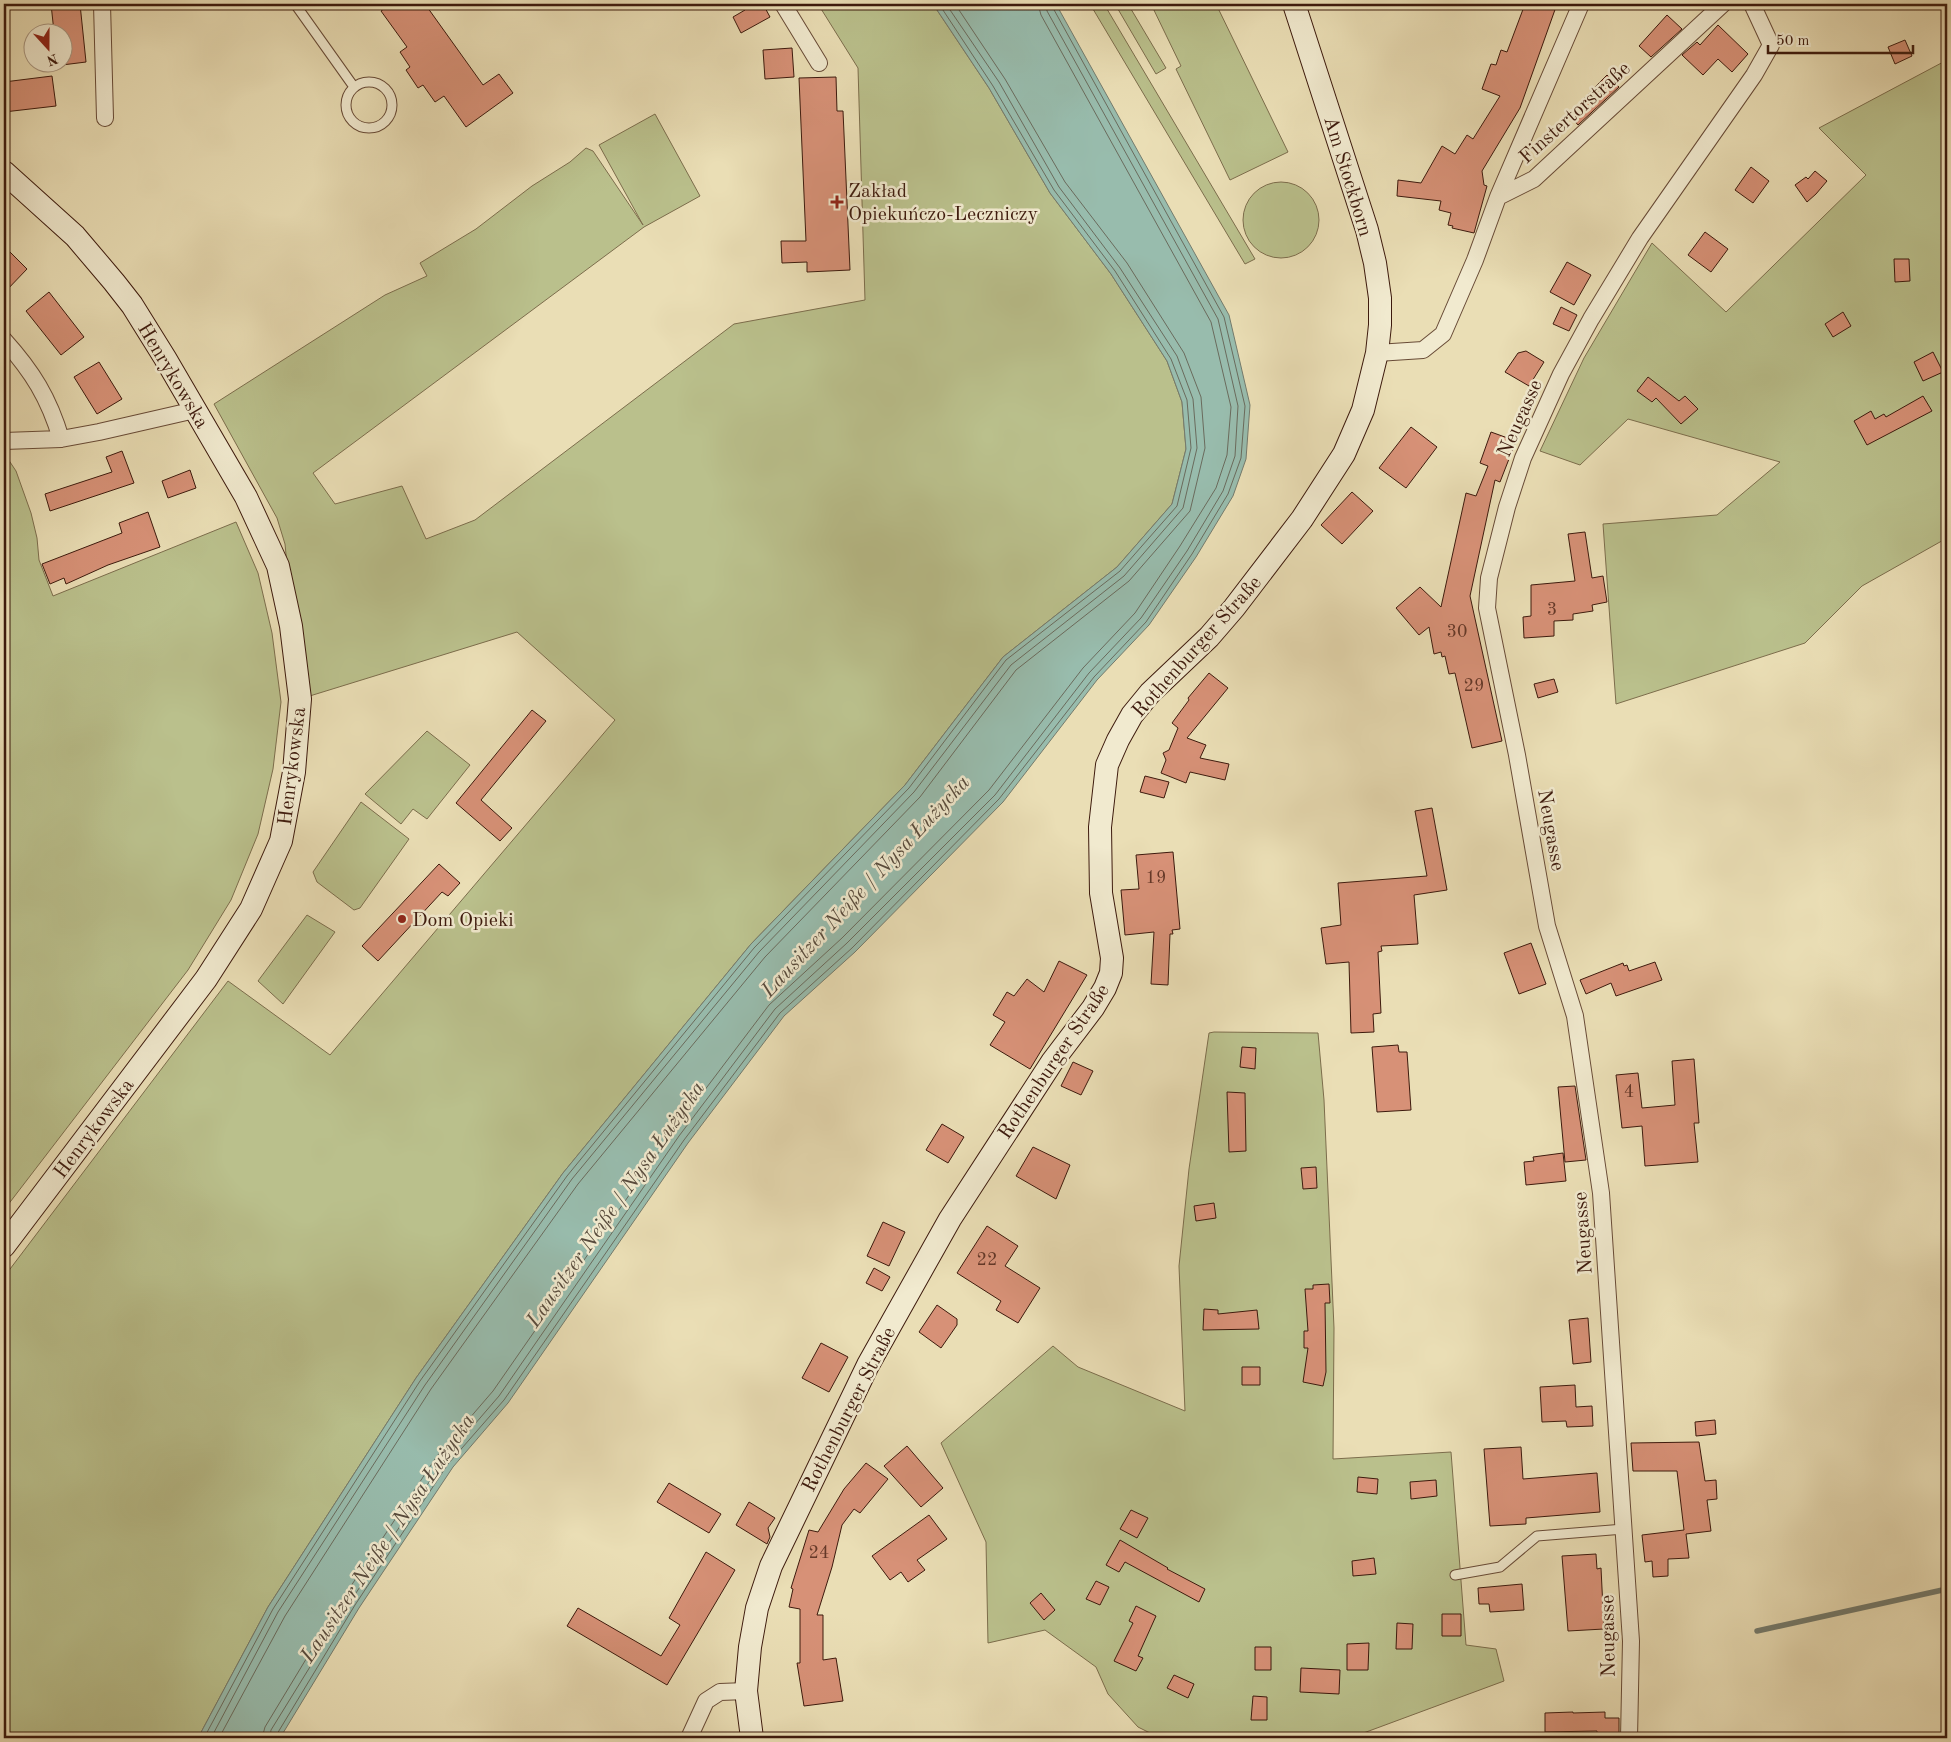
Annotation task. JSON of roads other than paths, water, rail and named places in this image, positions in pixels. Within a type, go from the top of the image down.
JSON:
[{"type":"street","points":[[102,4],[104,118]]},
{"type":"street","points":[[784,4],[819,63]]},
{"type":"street","name":"Am Stockborn","points":[[1294,4],[1364,221],[1375,263],[1380,298],[1377,353]]},
{"type":"street","points":[[1377,353],[1423,350],[1443,334],[1475,260],[1498,198],[1581,4]]},
{"type":"street","name":"Finstertorstraße","points":[[1498,198],[1534,179],[1722,4]]},
{"type":"street","name":"Neugasse","points":[[1629,1738],[1631,1640],[1599,1183],[1575,1016],[1547,926],[1517,755],[1487,608],[1489,578],[1507,507],[1523,458],[1561,374],[1600,302],[1640,238],[1754,75],[1770,45],[1752,4]]},
{"type":"street","name":"Henrykowska","points":[[4,172],[75,236],[132,305],[246,497],[278,566],[291,626],[300,699],[294,772],[281,841],[251,909],[206,979],[4,1246]]},
{"type":"street","points":[[4,340],[42,388],[54,414],[61,439]]},
{"type":"street","name":"Rothenburger Straße","points":[[752,1738],[746,1691],[750,1647],[757,1608],[771,1566],[868,1365],[950,1219],[1052,1062],[1093,1008],[1105,988],[1111,973],[1112,958],[1101,893],[1100,828],[1107,765],[1118,740],[1132,715],[1150,694],[1209,637],[1234,608],[1307,511],[1344,454],[1363,410],[1377,353]]},
{"type":"street","points":[[4,441],[61,439],[195,410]]},
{"type":"street","points":[[689,1738],[706,1701],[720,1692],[746,1691]]},
{"type":"lane","points":[[295,4],[354,87]]},
{"type":"lane","points":[[369,82],[377,83],[388,92],[392,105],[391,112],[383,123],[368,128],[353,123],[348,116],[346,101],[354,87],[369,82]]},
{"type":"lane","points":[[1455,1575],[1500,1567],[1537,1536],[1624,1529]]},
{"type":"water","name":"Lausitzer Neiße / Nysa Łużycka","points":[[933,4],[1056,4],[1229,315],[1250,405],[1246,459],[1233,496],[1196,557],[1149,625],[1097,680],[1003,802],[855,952],[784,1016],[688,1143],[508,1403],[453,1467],[359,1608],[280,1738],[198,1738],[268,1607],[416,1378],[563,1173],[751,944],[905,785],[1003,657],[1117,567],[1172,504],[1186,449],[1182,402],[1167,361],[1111,274],[1050,193],[989,88]]},
{"type":"waterway","points":[[1757,1631],[1947,1589]]},
{"type":"place","name":"Zakład Opiekuńczo-Leczniczy","points":[[837,202]]},
{"type":"place","name":"Dom Opieki","points":[[402,919]]}]
